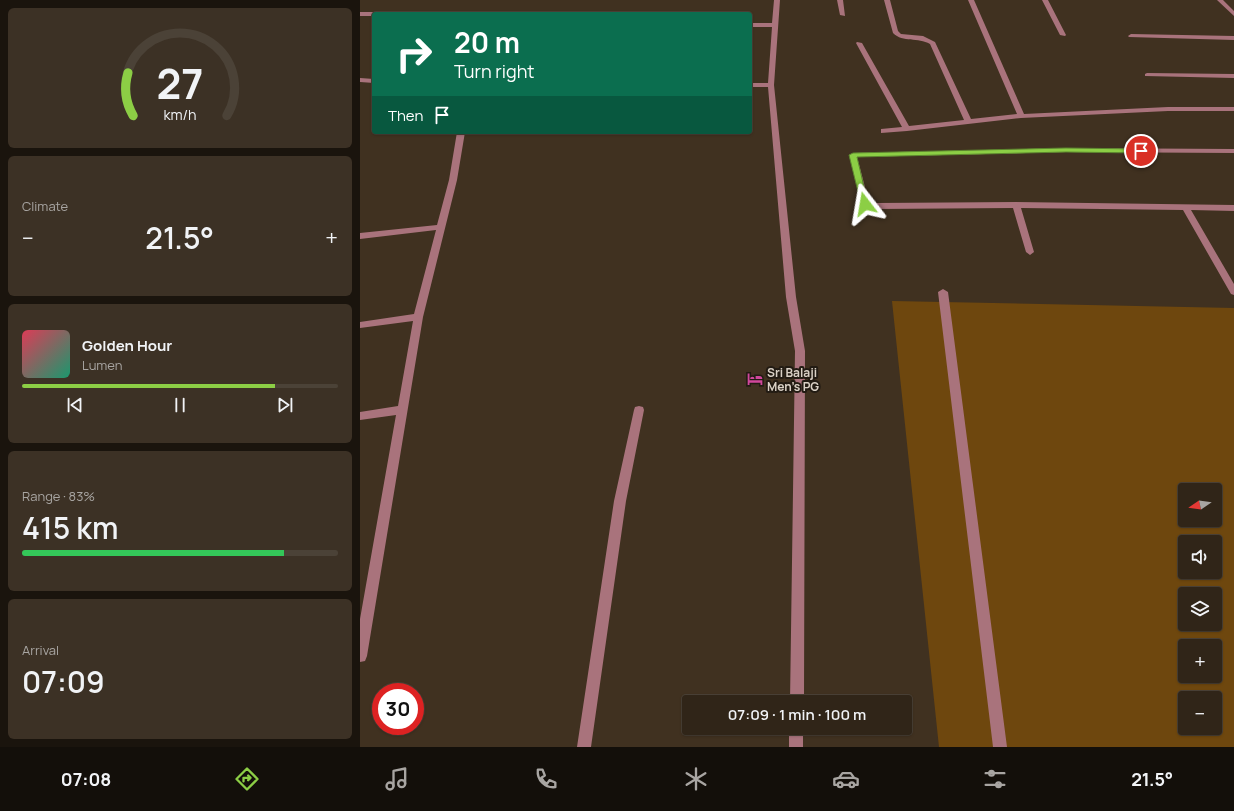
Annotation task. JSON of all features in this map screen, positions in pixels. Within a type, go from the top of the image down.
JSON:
[{"type":"street","points":[[777,0],[772,85],[791,297],[800,351],[796,695]]},
{"type":"street","points":[[840,0],[843,16]]},
{"type":"street","points":[[887,0],[897,35],[902,37],[923,37],[933,44],[969,122]]},
{"type":"street","points":[[971,0],[1021,116]]},
{"type":"street","points":[[1045,0],[1063,35]]},
{"type":"street","points":[[1220,0],[1234,14]]},
{"type":"street","points":[[360,14],[372,14]]},
{"type":"street","points":[[752,25],[776,25]]},
{"type":"street","points":[[1131,36],[1234,38]]},
{"type":"street","points":[[860,43],[907,129]]},
{"type":"street","points":[[1146,75],[1234,76]]},
{"type":"street","points":[[360,80],[372,81]]},
{"type":"street","points":[[752,85],[772,85]]},
{"type":"street","points":[[884,131],[1021,116],[1168,109],[1234,109]]},
{"type":"street","points":[[360,656],[418,317],[453,180],[461,134]]},
{"type":"street","points":[[1234,150],[1066,150],[853,155],[865,204],[877,206],[1016,205],[1234,208]]},
{"type":"street","points":[[1016,205],[1030,252]]},
{"type":"street","points":[[1185,207],[1234,292]]},
{"type":"street","points":[[360,236],[441,227]]},
{"type":"street","points":[[943,292],[1000,747]]},
{"type":"street","points":[[360,325],[418,317]]},
{"type":"street","points":[[360,416],[401,410]]},
{"type":"street","points":[[584,747],[620,501],[639,410]]},
{"type":"street","points":[[796,735],[796,747]]},
{"type":"shaded area","points":[[892,301],[1234,308],[1234,747],[939,747]]},
{"type":"place","name":"Sri Balaji Men's PG","points":[[755,379]]},
{"type":"route","points":[[865,204],[853,155],[1066,150],[1141,151]]}]
